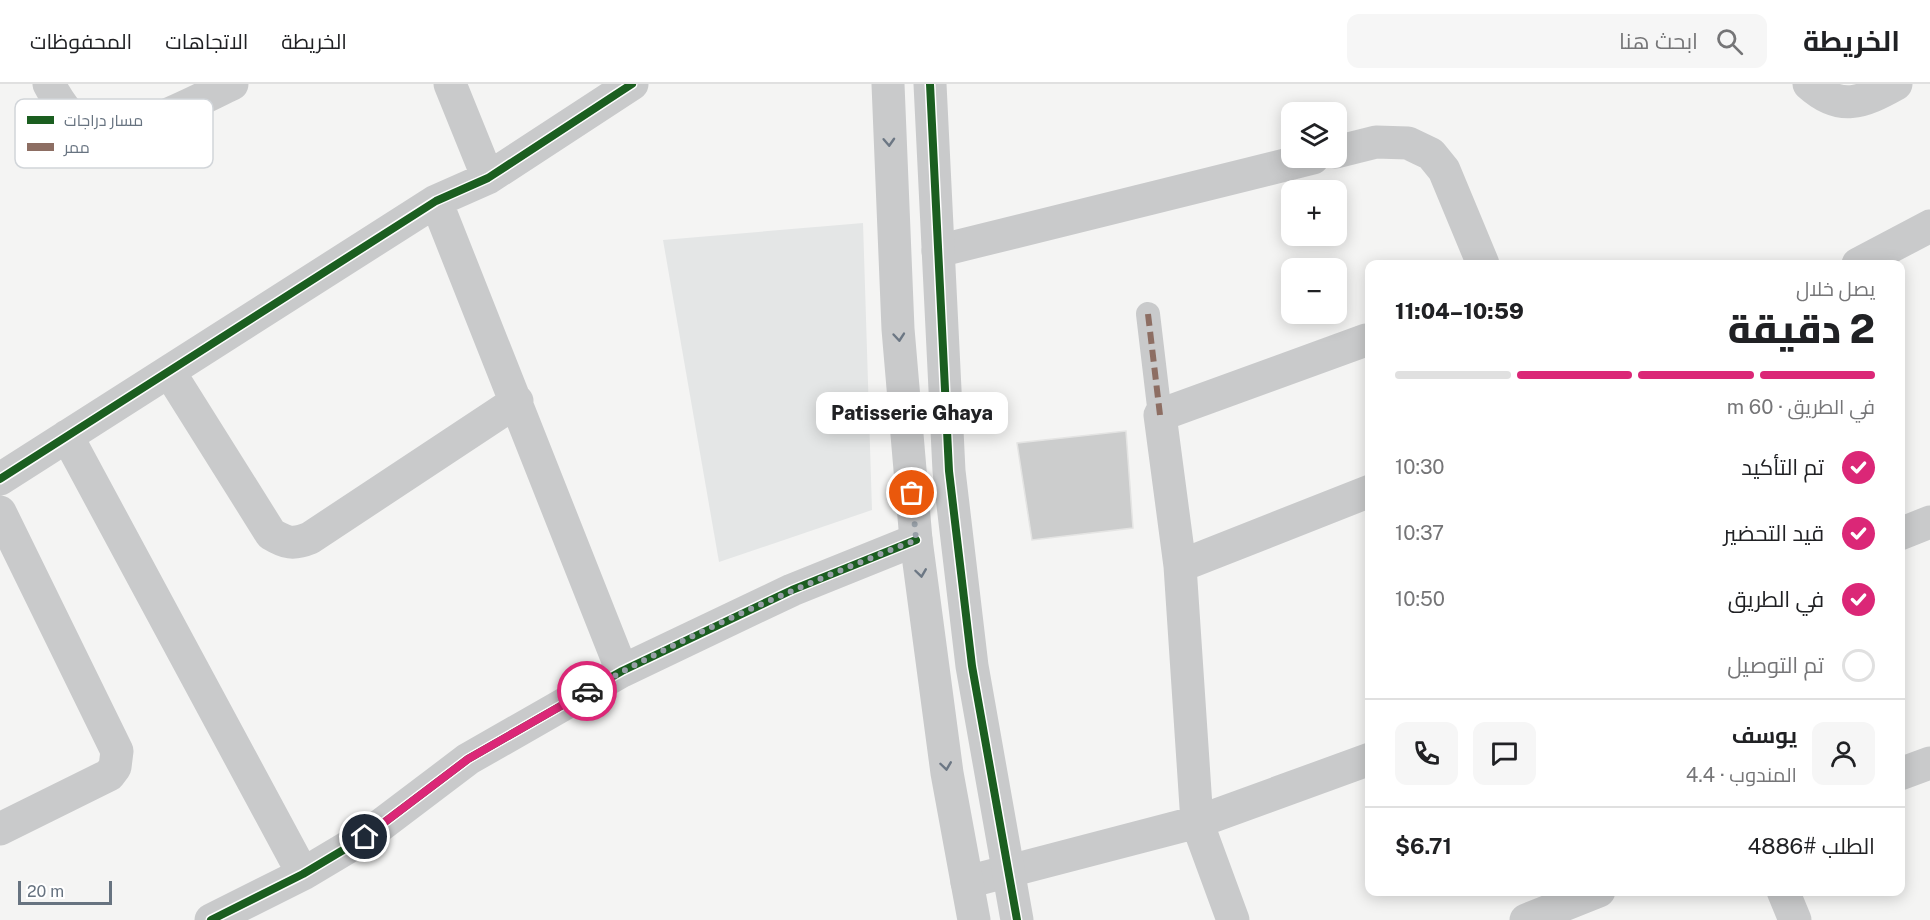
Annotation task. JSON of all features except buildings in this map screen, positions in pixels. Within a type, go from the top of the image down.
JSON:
[{"type":"street","points":[[49,84],[58,99]]},
{"type":"street","points":[[198,99],[232,84]]},
{"type":"street","points":[[450,84],[488,178]]},
{"type":"street","points":[[0,479],[170,373],[436,201],[488,178],[632,84]]},
{"type":"street","points":[[888,84],[898,329],[916,540],[947,773],[974,920]]},
{"type":"street","points":[[930,84],[949,471],[972,666],[1017,920]]},
{"type":"street","points":[[1809,84],[1833,101],[1853,103],[1896,84]]},
{"type":"street","points":[[1347,149],[1376,142],[1407,143],[1431,154],[1444,170],[1481,260]]},
{"type":"street","points":[[938,251],[1281,166]]},
{"type":"street","points":[[436,201],[517,400],[622,671]]},
{"type":"street","points":[[1866,260],[1930,226]]},
{"type":"street","points":[[1148,314],[1180,566],[1197,822],[1233,920]]},
{"type":"street","points":[[1160,415],[1365,340]]},
{"type":"street","points":[[170,373],[271,534],[286,543],[297,544],[310,538],[517,400]]},
{"type":"street","points":[[67,436],[303,874]]},
{"type":"street","points":[[1180,566],[1365,493]]},
{"type":"street","points":[[0,512],[117,751],[115,767],[109,775],[0,829]]},
{"type":"street","points":[[1905,532],[1930,522]]},
{"type":"street","points":[[211,920],[303,874],[365,837],[468,759],[622,671],[792,590],[916,540]]},
{"type":"street","points":[[967,882],[1197,822],[1365,761]]},
{"type":"street","points":[[1905,772],[1930,763]]},
{"type":"street","points":[[1527,920],[1587,896]]},
{"type":"street","points":[[1785,896],[1795,920]]},
{"type":"shaded area","points":[[863,223],[872,510],[719,562],[663,240]]},
{"type":"marked path","points":[[1148,314],[1160,415]]},
{"type":"cycle path","points":[[0,479],[436,201],[488,178],[632,84]]},
{"type":"cycle path","points":[[930,84],[949,471],[972,666],[1017,920]]},
{"type":"cycle path","points":[[211,920],[303,874],[365,837],[468,759],[622,671],[792,590],[916,540]]},
{"type":"way so far","points":[[587,691],[622,671],[792,590],[916,540],[912,493]]},
{"type":"place","name":"Patisserie Ghaya","points":[[912,493]]},
{"type":"route","points":[[365,837],[468,759],[587,691]]}]
